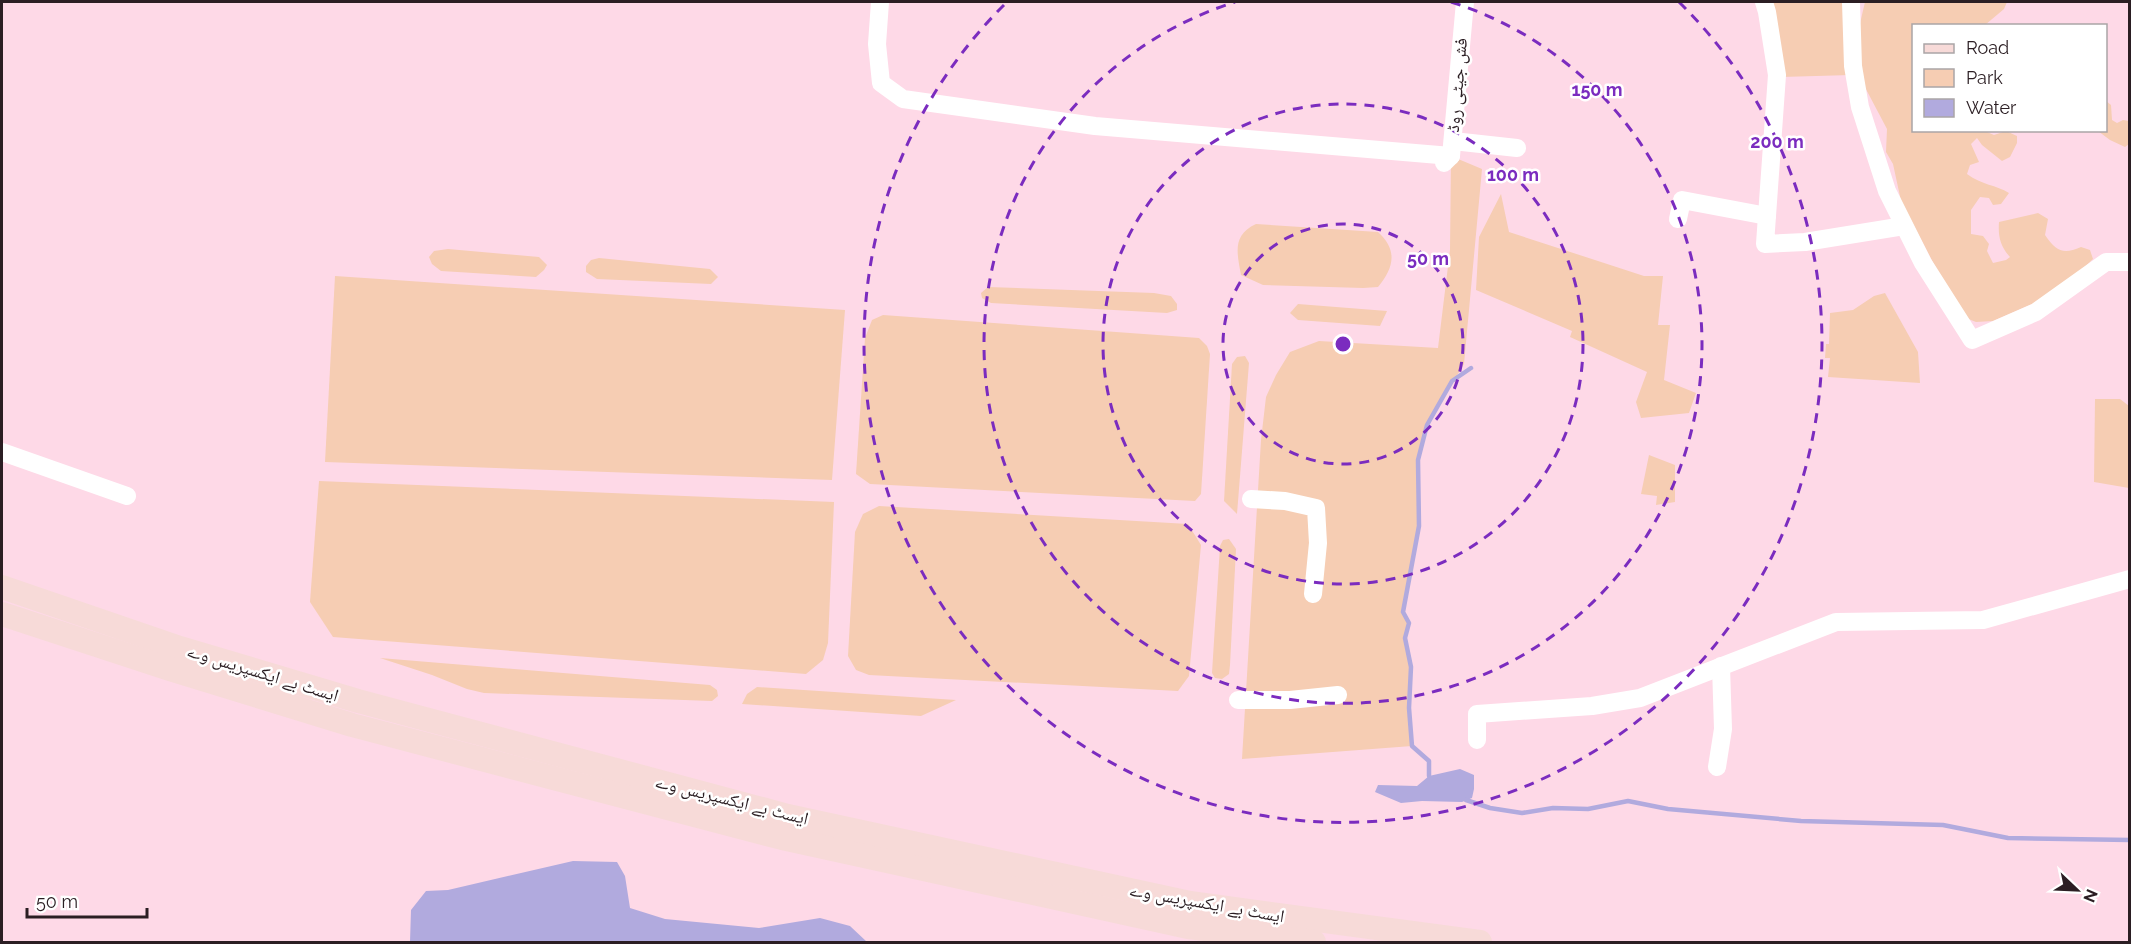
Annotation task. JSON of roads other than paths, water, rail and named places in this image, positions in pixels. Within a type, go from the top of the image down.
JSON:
[{"type":"main road","name":"ایسٹ بے ایکسپریس وے","points":[[2,587],[180,648],[358,701],[788,816],[1190,903],[1480,942]]},
{"type":"main road","name":"ایسٹ بے ایکسپریس وے","points":[[2,614],[352,725],[782,838],[1188,927],[1314,942]]},
{"type":"street","points":[[880,2],[877,44],[881,83],[903,99],[1095,126],[1449,154],[1517,148]]},
{"type":"street","name":"فش جیٹی روڈ","points":[[1449,154],[1464,2]]},
{"type":"street","points":[[1764,2],[1777,75],[1765,244],[1805,242],[1904,226]]},
{"type":"street","points":[[1851,2],[1853,66],[1860,107],[1887,191],[1923,263],[1972,340],[2036,312],[2106,262],[2130,262]]},
{"type":"street","points":[[1678,219],[1682,200],[1767,216]]},
{"type":"street","points":[[2,452],[127,495]]},
{"type":"street","points":[[1251,499],[1285,501],[1316,508],[1318,543],[1313,594]]},
{"type":"street","points":[[1477,740],[1477,714],[1592,706],[1640,698],[1836,622],[1983,620],[2130,579]]},
{"type":"street","points":[[1717,767],[1723,729],[1721,666]]},
{"type":"street","points":[[1238,700],[1290,700],[1338,695]]},
{"type":"water","points":[[1460,769],[1474,775],[1472,798],[1462,802],[1401,803],[1375,792],[1378,785],[1417,786],[1429,776]]},
{"type":"water","points":[[573,861],[617,862],[625,876],[630,908],[665,919],[759,928],[820,918],[850,926],[867,942],[410,942],[411,910],[426,891],[448,890]]},
{"type":"waterway","points":[[1429,776],[1429,761],[1412,746],[1409,708],[1411,667],[1405,638],[1409,623],[1403,612],[1419,526],[1418,460],[1427,425],[1452,381],[1471,368]]},
{"type":"waterway","points":[[1466,800],[1490,808],[1522,813],[1553,808],[1588,809],[1628,801],[1668,809],[1801,821],[1943,825],[2008,838],[2130,840]]}]
